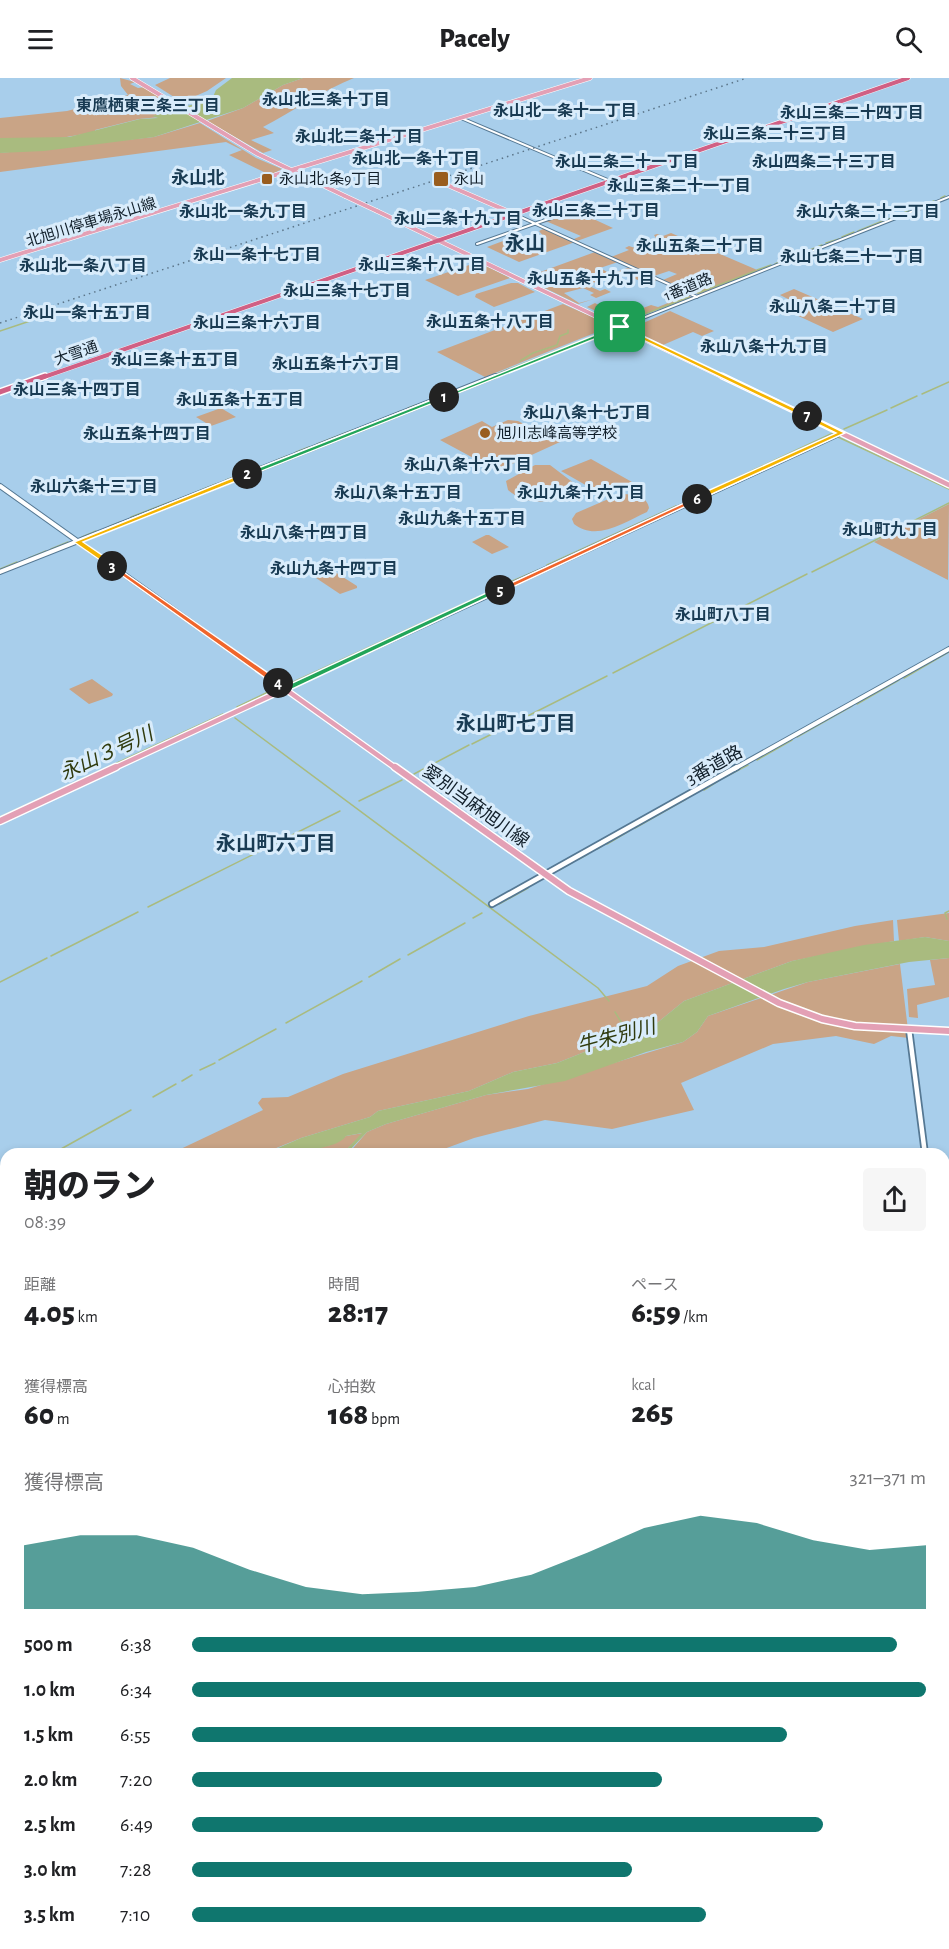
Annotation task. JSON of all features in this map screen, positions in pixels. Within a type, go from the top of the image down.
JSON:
[{"type":"highway","name":"大雪通","points":[[0,392],[908,78]]},
{"type":"main road","points":[[132,78],[153,88],[292,171],[949,484]]},
{"type":"main road","name":"北旭川停車場永山線","points":[[0,261],[590,78]]},
{"type":"main road","points":[[457,188],[514,214]]},
{"type":"main road","points":[[0,821],[285,689]]},
{"type":"main road","name":"愛別当麻旭川線","points":[[285,689],[545,874],[603,911],[779,1003],[822,1019],[869,1028],[949,1031]]},
{"type":"street","points":[[461,118],[610,181]]},
{"type":"street","name":"1番道路","points":[[0,572],[949,196]]},
{"type":"street","points":[[477,244],[574,210]]},
{"type":"street","points":[[514,214],[697,297]]},
{"type":"street","points":[[0,486],[285,689],[841,433]]},
{"type":"street","name":"3番道路","points":[[492,904],[949,649]]},
{"type":"street","points":[[909,1029],[924,1148]]},
{"type":"shaded area","points":[[120,78],[135,82],[130,84],[138,88],[145,87],[175,108],[154,116],[160,117],[139,119],[95,130],[95,132],[61,138],[0,138],[0,118],[67,111],[128,95],[121,86]]},
{"type":"shaded area","points":[[170,78],[226,78],[207,91],[182,102],[155,85]]},
{"type":"shaded area","points":[[232,78],[303,78],[283,85],[243,108],[154,137],[44,151],[0,153],[0,138],[69,137],[140,119],[158,118],[152,116],[212,99],[216,90]]},
{"type":"shaded area","points":[[303,78],[354,78],[320,94],[263,127],[274,133],[251,140],[272,150],[263,153],[207,121],[243,108],[283,85]]},
{"type":"shaded area","points":[[200,123],[256,158],[282,169],[270,175],[229,155],[242,150],[226,142],[0,172],[0,153],[154,137]]},
{"type":"shaded area","points":[[574,210],[613,228],[577,241],[574,239],[581,236],[548,222],[537,223]]},
{"type":"shaded area","points":[[545,228],[575,242],[519,262],[487,247],[503,241],[524,250],[546,246],[535,241],[545,238],[539,231]]},
{"type":"shaded area","points":[[671,233],[759,271],[699,294],[690,292],[705,287],[687,279],[672,284],[663,280],[677,274],[669,271],[654,276],[611,257],[629,250],[625,248],[629,246],[635,248],[656,238],[654,235],[663,236]]},
{"type":"shaded area","points":[[595,252],[618,262],[600,268],[611,274],[630,267],[649,277],[640,281],[620,272],[610,278],[624,285],[608,278],[590,284],[589,286],[600,291],[605,289],[611,292],[596,298],[590,295],[594,293],[583,288],[564,293],[579,303],[594,299],[578,304],[524,278]]},
{"type":"shaded area","points":[[478,262],[510,278],[458,296],[425,280]]},
{"type":"shaded area","points":[[518,283],[535,292],[494,307],[475,297],[476,294]]},
{"type":"shaded area","points":[[665,284],[690,295],[691,298],[621,322],[587,307],[595,303],[615,315],[622,316],[651,305],[658,307],[688,295]]},
{"type":"shaded area","points":[[794,289],[863,319],[833,332],[779,307],[794,302],[780,295]]},
{"type":"shaded area","points":[[563,304],[608,324],[607,328],[485,377],[437,352]]},
{"type":"shaded area","points":[[670,311],[714,331],[702,336],[693,332],[663,345],[630,329]]},
{"type":"shaded area","points":[[221,408],[236,417],[211,426],[196,417]]},
{"type":"shaded area","points":[[508,420],[518,421],[560,442],[501,469],[492,468],[440,440],[482,421],[492,427]]},
{"type":"shaded area","points":[[591,459],[632,482],[603,495],[561,471]]},
{"type":"shaded area","points":[[535,465],[550,465],[575,484],[575,489],[559,498],[541,502],[524,499],[508,490],[506,481]]},
{"type":"shaded area","points":[[620,494],[634,495],[645,500],[649,508],[647,512],[601,531],[583,529],[574,524],[572,519],[576,513]]},
{"type":"shaded area","points":[[949,504],[948,580],[874,542]]},
{"type":"shaded area","points":[[486,535],[509,547],[492,554],[472,542]]},
{"type":"shaded area","points":[[324,565],[357,588],[340,594],[307,572]]},
{"type":"shaded area","points":[[92,679],[113,694],[112,696],[89,704],[69,689]]},
{"type":"shaded area","points":[[949,913],[949,941],[925,937],[899,941],[897,920]]},
{"type":"shaded area","points":[[893,920],[894,941],[792,961],[684,1001],[657,1023],[557,1063],[513,1072],[469,1091],[378,1111],[370,1117],[276,1148],[183,1148],[263,1110],[258,1103],[262,1098],[288,1097],[343,1074],[529,1016],[647,986],[678,966],[719,951],[764,947],[855,926]]},
{"type":"shaded area","name":"牛朱別川","points":[[925,937],[949,941],[949,958],[909,962],[784,989],[708,1016],[697,1032],[683,1042],[646,1052],[565,1081],[486,1095],[386,1124],[367,1132],[352,1148],[348,1148],[362,1133],[346,1136],[341,1141],[321,1148],[278,1148],[301,1138],[370,1117],[378,1111],[469,1091],[513,1072],[557,1063],[657,1023],[684,1001],[792,961],[864,945]]},
{"type":"shaded area","points":[[949,958],[949,997],[917,1005],[918,1018],[909,1017],[907,989],[935,985],[930,960]]},
{"type":"shaded area","points":[[900,964],[909,1038],[891,1036],[874,1044],[836,1036],[773,1044],[681,1083],[694,1110],[612,1129],[545,1120],[474,1138],[447,1148],[353,1148],[367,1132],[386,1124],[486,1095],[528,1089],[683,1042],[697,1032],[708,1016],[808,982]]},
{"type":"shaded area","points":[[363,1133],[348,1148],[318,1148],[330,1145],[346,1136]]},
{"type":"waterway","points":[[941,198],[945,196]]},
{"type":"waterway","points":[[929,203],[934,201]]},
{"type":"waterway","points":[[921,206],[926,204]]},
{"type":"waterway","points":[[903,213],[909,211]]},
{"type":"waterway","points":[[889,219],[900,214]]},
{"type":"waterway","points":[[858,231],[885,220]]},
{"type":"waterway","points":[[842,237],[854,232]]},
{"type":"waterway","points":[[826,243],[839,239]]},
{"type":"waterway","points":[[810,250],[822,245]]},
{"type":"waterway","points":[[795,256],[806,251]]},
{"type":"waterway","points":[[775,264],[785,259]]},
{"type":"waterway","points":[[757,270],[771,265]]},
{"type":"waterway","points":[[698,293],[755,271]]},
{"type":"waterway","points":[[637,317],[689,297]]},
{"type":"waterway","points":[[0,331],[30,321]]},
{"type":"waterway","points":[[494,375],[611,329]]},
{"type":"waterway","points":[[520,361],[533,353],[557,345],[560,336],[568,333],[568,330]]},
{"type":"waterway","name":"永山３号川","points":[[922,394],[949,382]]},
{"type":"waterway","name":"永山３号川","points":[[891,408],[917,396]]},
{"type":"waterway","points":[[408,408],[416,405]]},
{"type":"waterway","name":"永山３号川","points":[[844,429],[887,410]]},
{"type":"waterway","points":[[375,422],[401,411]]},
{"type":"waterway","points":[[317,444],[353,430]]},
{"type":"waterway","name":"永山３号川","points":[[685,502],[833,433]]},
{"type":"waterway","points":[[838,437],[949,489]]},
{"type":"waterway","points":[[296,452],[309,447]]},
{"type":"waterway","points":[[275,461],[287,456]]},
{"type":"waterway","points":[[226,480],[262,466]]},
{"type":"waterway","points":[[179,499],[216,484]]},
{"type":"waterway","points":[[131,517],[170,502]]},
{"type":"waterway","points":[[812,572],[949,503]]},
{"type":"waterway","name":"永山３号川","points":[[547,565],[676,506]]},
{"type":"waterway","points":[[108,527],[120,522]]},
{"type":"waterway","points":[[82,537],[96,531]]},
{"type":"waterway","points":[[51,549],[68,542]]},
{"type":"waterway","points":[[29,558],[46,551]]},
{"type":"waterway","points":[[0,569],[17,562]]},
{"type":"waterway","name":"永山３号川","points":[[487,592],[538,570]]},
{"type":"waterway","points":[[613,673],[807,574]]},
{"type":"waterway","name":"永山３号川","points":[[291,683],[476,598]]},
{"type":"waterway","points":[[904,678],[949,652]]},
{"type":"waterway","points":[[472,744],[607,676]]},
{"type":"waterway","points":[[857,704],[899,680]]},
{"type":"waterway","name":"永山３号川","points":[[237,707],[272,690]]},
{"type":"waterway","points":[[797,737],[852,706]]},
{"type":"waterway","name":"永山３号川","points":[[0,817],[223,714]]},
{"type":"waterway","points":[[235,718],[598,988],[609,1001]]},
{"type":"waterway","points":[[757,760],[792,740]]},
{"type":"waterway","points":[[414,774],[469,745]]},
{"type":"waterway","points":[[723,778],[748,765]]},
{"type":"waterway","points":[[359,801],[402,780]]},
{"type":"waterway","points":[[704,790],[718,781]]},
{"type":"waterway","points":[[635,828],[686,799]]},
{"type":"waterway","points":[[148,907],[340,811]]},
{"type":"waterway","points":[[607,844],[629,831]]},
{"type":"waterway","points":[[597,849],[602,846]]},
{"type":"waterway","points":[[579,859],[588,854]]},
{"type":"waterway","points":[[559,870],[573,862]]},
{"type":"waterway","points":[[499,904],[528,888]]},
{"type":"waterway","points":[[947,919],[945,913],[949,911]]},
{"type":"waterway","points":[[51,956],[138,912]]},
{"type":"waterway","points":[[473,918],[482,913]]},
{"type":"waterway","points":[[408,955],[465,923]]},
{"type":"waterway","points":[[0,982],[47,958]]},
{"type":"waterway","points":[[369,977],[400,959]]},
{"type":"waterway","points":[[286,1023],[362,981]]},
{"type":"waterway","points":[[615,1012],[629,1035]]},
{"type":"waterway","points":[[219,1060],[276,1029]]},
{"type":"waterway","points":[[200,1070],[215,1063]]},
{"type":"waterway","points":[[182,1081],[192,1075]]},
{"type":"waterway","points":[[153,1097],[176,1084]]},
{"type":"waterway","points":[[63,1148],[131,1110]]},
{"type":"railway","points":[[0,323],[747,78]]},
{"type":"place","name":"永山北1条9丁目","points":[[267,179]]},
{"type":"place","name":"永山","points":[[441,179]]},
{"type":"place","name":"旭川志峰高等学校","points":[[485,433]]},
{"type":"district","name":"永山北三条十丁目","points":[[326,99]]},
{"type":"district","name":"東鷹栖東三条三丁目","points":[[148,105]]},
{"type":"district","name":"永山北一条十一丁目","points":[[565,110]]},
{"type":"district","name":"永山三条二十四丁目","points":[[852,112]]},
{"type":"district","name":"永山三条二十三丁目","points":[[775,133]]},
{"type":"district","name":"永山北二条十丁目","points":[[359,136]]},
{"type":"district","name":"永山北一条十丁目","points":[[416,158]]},
{"type":"district","name":"永山二条二十一丁目","points":[[627,161]]},
{"type":"district","name":"永山四条二十三丁目","points":[[824,161]]},
{"type":"district","name":"永山北","points":[[198,178]]},
{"type":"district","name":"永山三条二十一丁目","points":[[679,185]]},
{"type":"district","name":"永山三条二十丁目","points":[[596,210]]},
{"type":"district","name":"永山北一条九丁目","points":[[243,211]]},
{"type":"district","name":"永山六条二十二丁目","points":[[868,211]]},
{"type":"district","name":"永山二条十九丁目","points":[[458,218]]},
{"type":"district","name":"永山","points":[[525,243]]},
{"type":"district","name":"永山五条二十丁目","points":[[700,245]]},
{"type":"district","name":"永山一条十七丁目","points":[[257,254]]},
{"type":"district","name":"永山七条二十一丁目","points":[[852,256]]},
{"type":"district","name":"永山三条十八丁目","points":[[422,264]]},
{"type":"district","name":"永山北一条八丁目","points":[[83,265]]},
{"type":"district","name":"永山五条十九丁目","points":[[591,278]]},
{"type":"district","name":"永山三条十七丁目","points":[[347,290]]},
{"type":"district","name":"永山八条二十丁目","points":[[833,306]]},
{"type":"district","name":"永山一条十五丁目","points":[[87,312]]},
{"type":"district","name":"永山五条十八丁目","points":[[490,321]]},
{"type":"district","name":"永山三条十六丁目","points":[[257,322]]},
{"type":"district","name":"永山八条十九丁目","points":[[764,346]]},
{"type":"district","name":"永山三条十五丁目","points":[[175,359]]},
{"type":"district","name":"永山五条十六丁目","points":[[336,363]]},
{"type":"district","name":"永山三条十四丁目","points":[[77,389]]},
{"type":"district","name":"永山五条十五丁目","points":[[240,399]]},
{"type":"district","name":"永山八条十七丁目","points":[[587,412]]},
{"type":"district","name":"永山五条十四丁目","points":[[147,433]]},
{"type":"district","name":"永山八条十六丁目","points":[[468,464]]},
{"type":"district","name":"永山六条十三丁目","points":[[94,486]]},
{"type":"district","name":"永山八条十五丁目","points":[[398,492]]},
{"type":"district","name":"永山九条十六丁目","points":[[581,492]]},
{"type":"district","name":"永山九条十五丁目","points":[[462,518]]},
{"type":"district","name":"永山町九丁目","points":[[890,529]]},
{"type":"district","name":"永山八条十四丁目","points":[[304,532]]},
{"type":"district","name":"永山九条十四丁目","points":[[334,568]]},
{"type":"district","name":"永山町八丁目","points":[[723,614]]},
{"type":"district","name":"永山町七丁目","points":[[516,723]]},
{"type":"district","name":"永山町六丁目","points":[[276,843]]},
{"type":"route","points":[[620,327],[841,433],[285,689],[78,542],[524,364],[620,327]]}]
